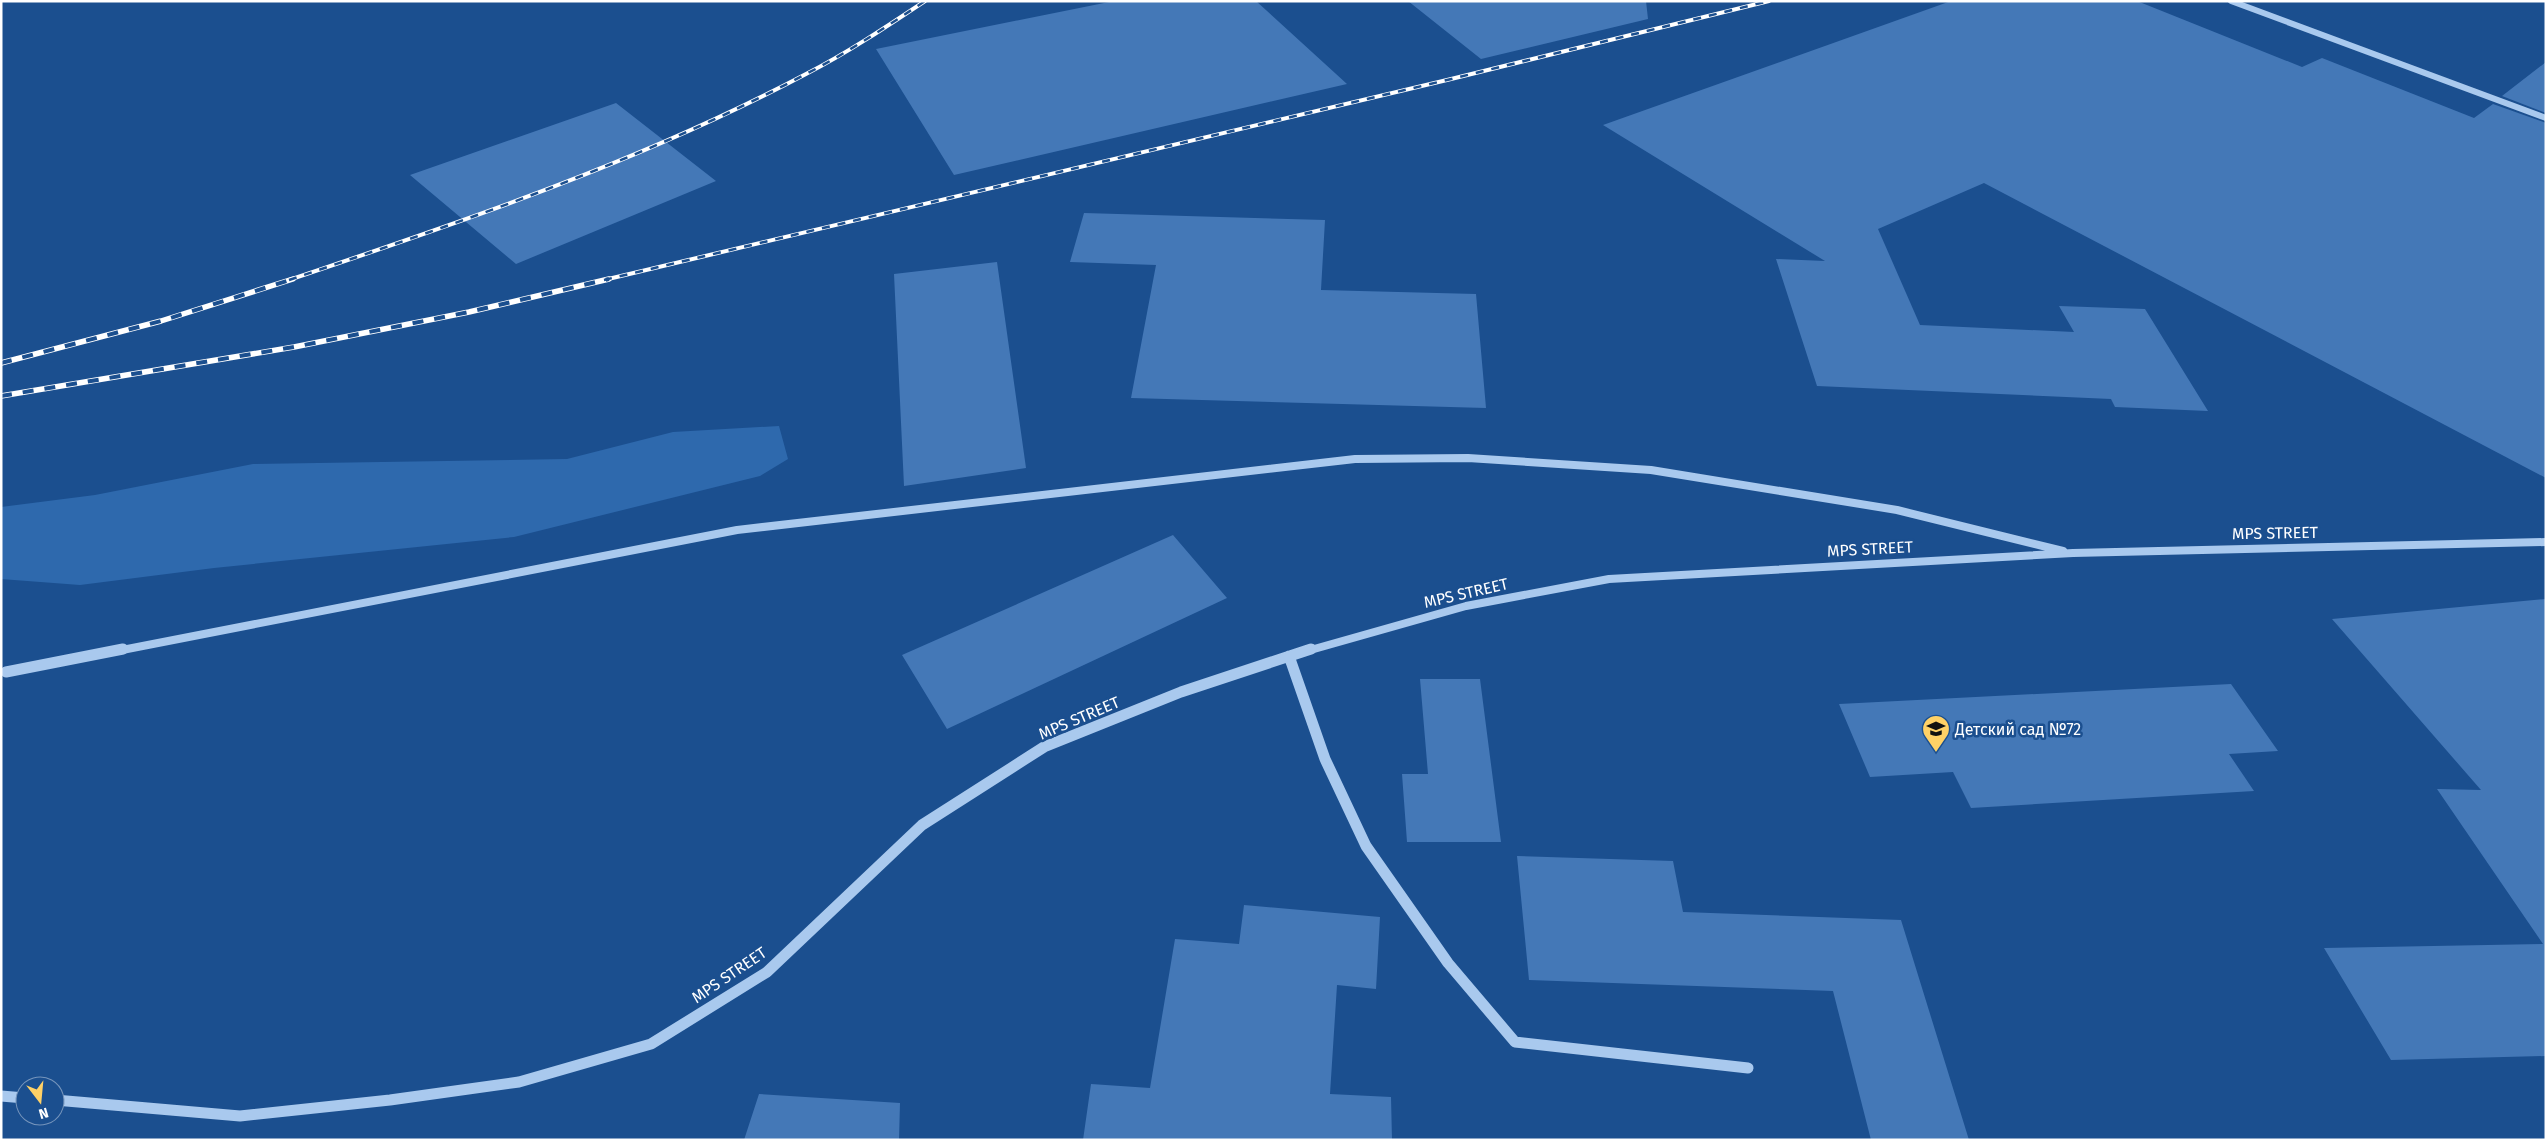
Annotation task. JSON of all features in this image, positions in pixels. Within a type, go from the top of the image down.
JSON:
[{"type":"street","points":[[6,672],[737,530],[1356,459],[1468,458],[1651,470],[1897,510],[2073,553]]},
{"type":"street","name":"MPS STREET","points":[[65,1101],[240,1116],[390,1100],[519,1082],[651,1044],[767,972],[922,825],[1044,747],[1181,692],[1289,656],[1466,606],[1609,579],[2073,553],[2546,542]]},
{"type":"street","points":[[1289,656],[1325,759],[1366,846],[1448,963],[1515,1042],[1748,1068]]},
{"type":"street","points":[[1,1096],[15,1097]]},
{"type":"lane","points":[[2231,1],[2546,118]]},
{"type":"shaded area","points":[[779,426],[788,459],[760,476],[514,537],[214,568],[80,585],[1,579],[1,507],[95,495],[253,464],[567,459],[673,432]]},
{"type":"building","points":[[1114,1],[1256,1],[1347,84],[954,175],[876,49]]},
{"type":"building","points":[[1408,1],[1646,1],[1648,19],[1481,59]]},
{"type":"building","points":[[1951,1],[2137,1],[2302,67],[2322,58],[2474,118],[2493,104],[2546,123],[2546,478],[1984,183],[1878,229],[1920,325],[2074,332],[2059,306],[2145,309],[2208,411],[2115,407],[2111,399],[1817,386],[1776,259],[1825,261],[1603,125]]},
{"type":"building","points":[[2546,62],[2546,113],[2502,96]]},
{"type":"building","points":[[616,103],[716,181],[516,264],[410,175]]},
{"type":"building","points":[[1084,213],[1325,220],[1321,290],[1476,294],[1486,408],[1131,398],[1156,265],[1070,262]]},
{"type":"building","points":[[997,262],[1026,468],[904,486],[894,274]]},
{"type":"building","points":[[1173,535],[1227,598],[947,729],[902,655]]},
{"type":"building","points":[[2546,599],[2546,1056],[2391,1060],[2324,948],[2543,944],[2437,789],[2481,790],[2332,619]]},
{"type":"building","points":[[1420,679],[1480,679],[1501,842],[1407,842],[1402,774],[1428,774]]},
{"type":"building","points":[[2231,684],[2278,751],[2229,754],[2254,791],[1971,808],[1953,772],[1870,777],[1839,704]]},
{"type":"building","points":[[1517,856],[1673,861],[1683,912],[1901,920],[1969,1140],[1871,1140],[1833,991],[1529,980]]},
{"type":"building","points":[[1244,905],[1380,917],[1376,989],[1337,985],[1330,1094],[1391,1097],[1392,1140],[1083,1140],[1091,1084],[1150,1088],[1175,939],[1239,944]]},
{"type":"building","points":[[759,1094],[900,1103],[899,1140],[744,1140]]},
{"type":"railway","points":[[289,280],[552,188],[681,135],[821,66],[925,1]]},
{"type":"railway","points":[[604,280],[1447,80],[1769,1]]},
{"type":"railway","points":[[1,363],[161,321],[293,279]]},
{"type":"railway","points":[[1,396],[294,347],[469,312],[609,279]]},
{"type":"place","name":"Детский сад №72","points":[[1936,753]]}]
